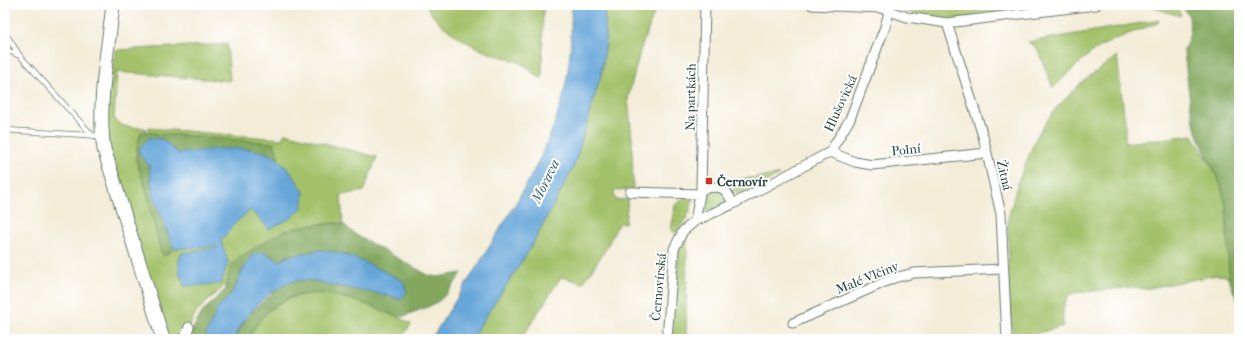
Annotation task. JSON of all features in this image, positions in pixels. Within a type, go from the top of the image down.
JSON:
[{"type":"main road","points":[[113,5],[97,136],[104,149],[163,339]]},
{"type":"street","name":"Na partkách","points":[[695,221],[700,192],[704,5]]},
{"type":"street","points":[[812,5],[891,8],[907,17],[947,23],[1096,5]]},
{"type":"street","name":"Hlušovická","points":[[695,221],[733,204],[830,152],[850,118],[891,8]]},
{"type":"street","name":"Žitná","points":[[947,23],[987,154],[1001,214],[1007,339]]},
{"type":"street","name":"Polní","points":[[830,152],[855,162],[872,165],[987,154]]},
{"type":"street","points":[[630,192],[700,192],[720,186],[728,191],[733,204]]},
{"type":"street","name":"Černovírská","points":[[666,339],[674,249],[683,231],[695,221]]},
{"type":"street","name":"Malé Vlčiny","points":[[794,323],[894,278],[914,273],[1003,269]]},
{"type":"street","points":[[184,339],[189,327]]},
{"type":"lane","points":[[5,33],[20,56],[97,136]]},
{"type":"lane","points":[[5,49],[20,56]]},
{"type":"lane","points":[[5,130],[97,136]]},
{"type":"green space","points":[[426,5],[543,5],[542,78],[536,76],[522,64],[484,51],[460,38],[443,26],[430,12]]},
{"type":"green space","points":[[604,5],[657,5],[640,51],[628,98],[632,139],[633,189],[614,190],[615,200],[628,199],[625,223],[619,223],[604,252],[583,283],[561,277],[521,339],[471,339],[530,249],[574,166],[601,75],[606,40]]},
{"type":"green space","points":[[896,5],[1058,5],[947,20],[899,10]]},
{"type":"green space","points":[[1152,5],[1176,5],[1181,15],[1180,16],[1151,7]]},
{"type":"green space","points":[[1181,5],[1239,5],[1239,305],[1229,280],[1226,206],[1221,186],[1196,132],[1190,103],[1184,51],[1190,33],[1189,16]]},
{"type":"green space","points":[[1159,20],[1158,23],[1130,33],[1096,49],[1076,65],[1053,88],[1037,48],[1028,42]]},
{"type":"green space","points":[[227,44],[230,81],[117,72],[114,117],[116,121],[127,127],[145,128],[148,137],[148,128],[282,139],[285,133],[377,157],[364,191],[341,195],[343,224],[336,223],[309,225],[284,231],[238,258],[229,282],[201,307],[194,316],[184,339],[167,339],[109,146],[105,114],[116,50]]},
{"type":"green space","points":[[1117,56],[1125,122],[1125,143],[1193,135],[1218,178],[1224,196],[1228,220],[1229,280],[1226,276],[1217,275],[1144,289],[1133,287],[1073,293],[1066,299],[1063,312],[1063,326],[1020,338],[1013,336],[1009,297],[1008,219],[1018,182],[1037,136],[1056,108],[1082,82]]},
{"type":"green space","points":[[141,132],[274,143],[279,159],[263,152],[250,149],[178,153],[162,139],[139,154],[149,165],[153,194],[174,249],[164,256],[160,250],[146,189],[136,160]]},
{"type":"green space","points":[[779,175],[744,193],[736,193],[731,180]]},
{"type":"green space","points":[[719,190],[726,196],[724,202],[709,211],[705,210],[704,202],[707,196],[712,192]]},
{"type":"green space","points":[[691,197],[692,206],[688,215],[676,233],[671,231],[675,205],[684,198]]},
{"type":"green space","points":[[336,223],[343,224],[356,235],[428,275],[440,276],[462,273],[438,302],[400,317],[371,306],[334,296],[317,294],[301,295],[286,299],[272,308],[260,321],[248,339],[234,339],[249,314],[280,287],[296,280],[314,281],[387,295],[403,281],[340,252],[288,256],[280,261],[264,252],[243,269],[236,286],[229,297],[218,307],[204,339],[187,339],[203,311],[226,289],[230,268],[238,258],[284,231],[309,225]]},
{"type":"green space","points":[[687,235],[686,339],[671,339],[679,249]]},
{"type":"green space","points":[[313,293],[339,296],[364,303],[388,312],[411,324],[401,339],[248,339],[260,320],[274,307],[291,298]]},
{"type":"water","name":"Morava","points":[[571,5],[604,5],[606,40],[601,75],[574,166],[530,249],[471,339],[431,339],[475,271],[517,201],[548,141],[554,126],[566,84],[571,45]]},
{"type":"water","points":[[149,138],[162,139],[178,153],[216,149],[245,149],[270,154],[286,167],[304,192],[302,208],[291,218],[269,229],[251,210],[236,222],[221,241],[228,262],[221,284],[184,286],[179,266],[182,253],[218,248],[217,246],[174,249],[153,194],[149,165],[139,154],[140,147]]},
{"type":"water","points":[[321,250],[343,254],[383,271],[403,281],[407,292],[401,299],[313,281],[295,281],[276,290],[258,304],[244,321],[234,339],[204,339],[218,307],[229,297],[236,286],[243,269],[253,254],[264,252],[280,261],[288,256]]},
{"type":"place","name":"Černovír","points":[[709,181]]}]
